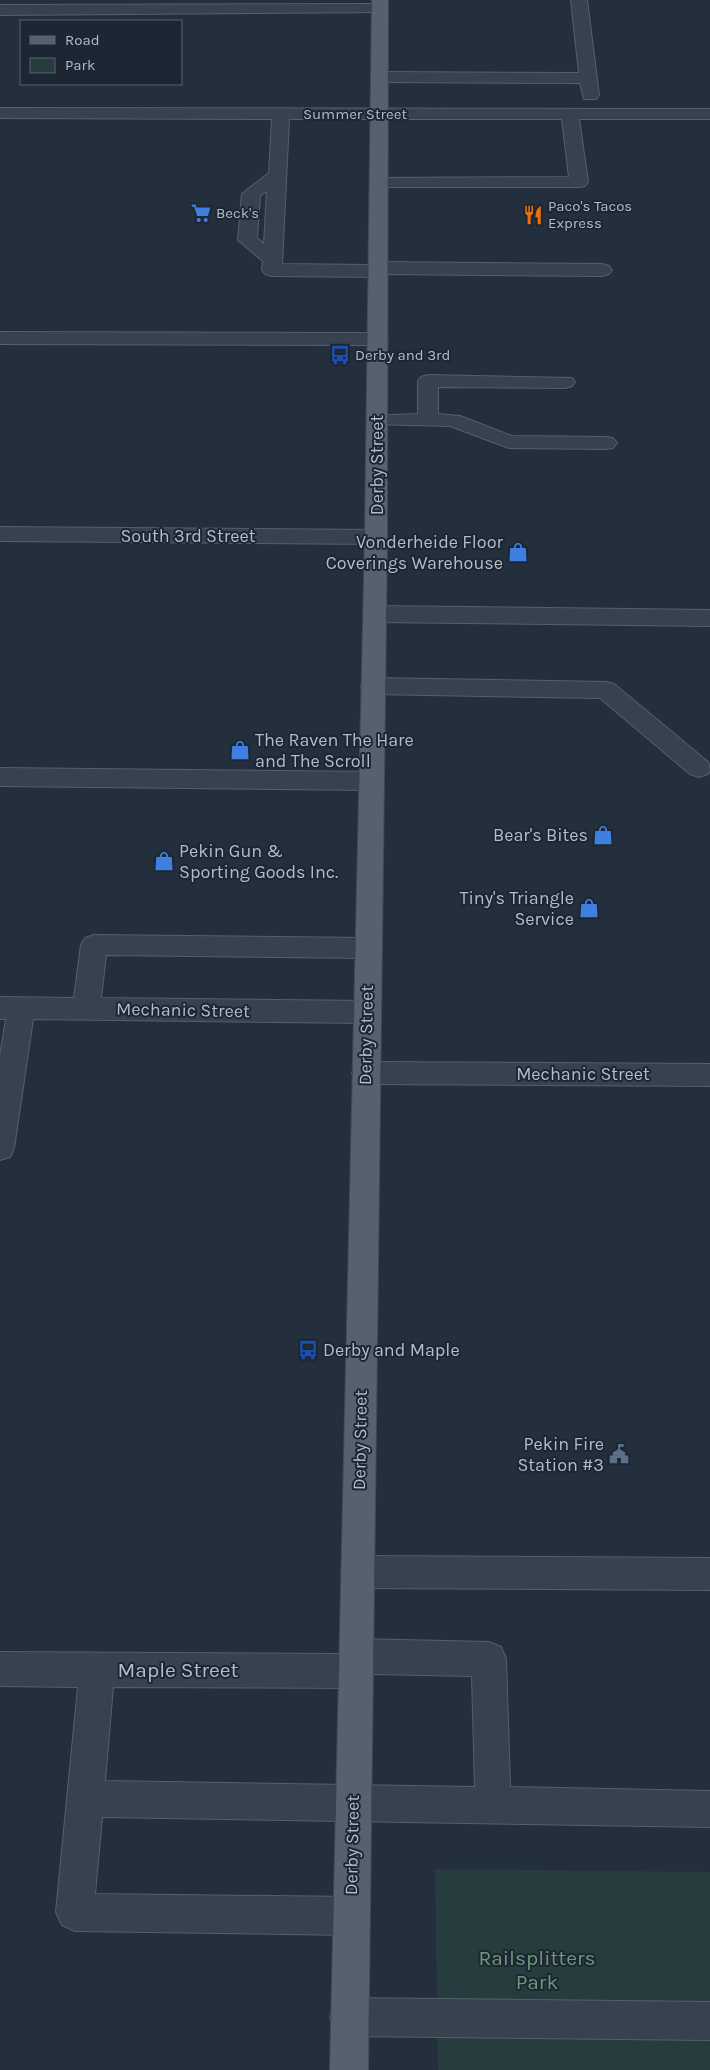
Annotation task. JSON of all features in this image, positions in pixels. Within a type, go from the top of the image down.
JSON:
[{"type":"main road","name":"Derby Street","points":[[349,2070],[367,948],[376,537],[380,5]]},
{"type":"street","points":[[579,0],[592,114]]},
{"type":"street","points":[[0,10],[380,5]]},
{"type":"street","points":[[380,77],[588,78]]},
{"type":"street","name":"Summer Street","points":[[0,113],[710,114]]},
{"type":"street","points":[[281,114],[272,270],[602,270]]},
{"type":"street","points":[[380,182],[579,182],[570,114]]},
{"type":"street","points":[[273,259],[247,240],[251,194],[277,175]]},
{"type":"street","points":[[0,338],[378,339]]},
{"type":"street","points":[[428,420],[428,381],[565,382]]},
{"type":"street","points":[[377,420],[453,420],[509,442],[606,443]]},
{"type":"street","name":"South 3rd Street","points":[[0,534],[376,537]]},
{"type":"street","points":[[374,614],[710,618]]},
{"type":"street","points":[[373,686],[606,690],[699,768]]},
{"type":"street","points":[[0,777],[370,781]]},
{"type":"street","points":[[86,1009],[94,945],[367,948]]},
{"type":"street","points":[[0,1148],[11,1008]]},
{"type":"street","name":"Mechanic Street","points":[[11,1008],[366,1012]]},
{"type":"street","name":"Mechanic Street","points":[[366,1073],[710,1075]]},
{"type":"street","points":[[358,1572],[710,1574]]},
{"type":"street","name":"Maple Street","points":[[0,1669],[97,1670],[489,1659],[493,1805]]},
{"type":"street","points":[[97,1670],[75,1912],[351,1916]]},
{"type":"street","points":[[85,1799],[710,1809]]},
{"type":"street","points":[[349,2017],[710,2021]]},
{"type":"green space","name":"Railsplitters Park","points":[[435,1869],[710,1872],[710,2070],[438,2070]]},
{"type":"place","name":"Beck's","points":[[201,213]]},
{"type":"place","name":"Paco's Tacos Express","points":[[533,215]]},
{"type":"place","name":"Derby and 3rd","points":[[340,355]]},
{"type":"place","name":"Vonderheide Floor Coverings Warehouse","points":[[518,552]]},
{"type":"place","name":"The Raven The Hare and The Scroll","points":[[240,750]]},
{"type":"place","name":"Bear's Bites","points":[[603,835]]},
{"type":"place","name":"Pekin Gun & Sporting Goods Inc.","points":[[164,861]]},
{"type":"place","name":"Tiny's Triangle Service","points":[[589,908]]},
{"type":"place","name":"Derby and Maple","points":[[308,1350]]},
{"type":"place","name":"Pekin Fire Station #3","points":[[619,1454]]}]
